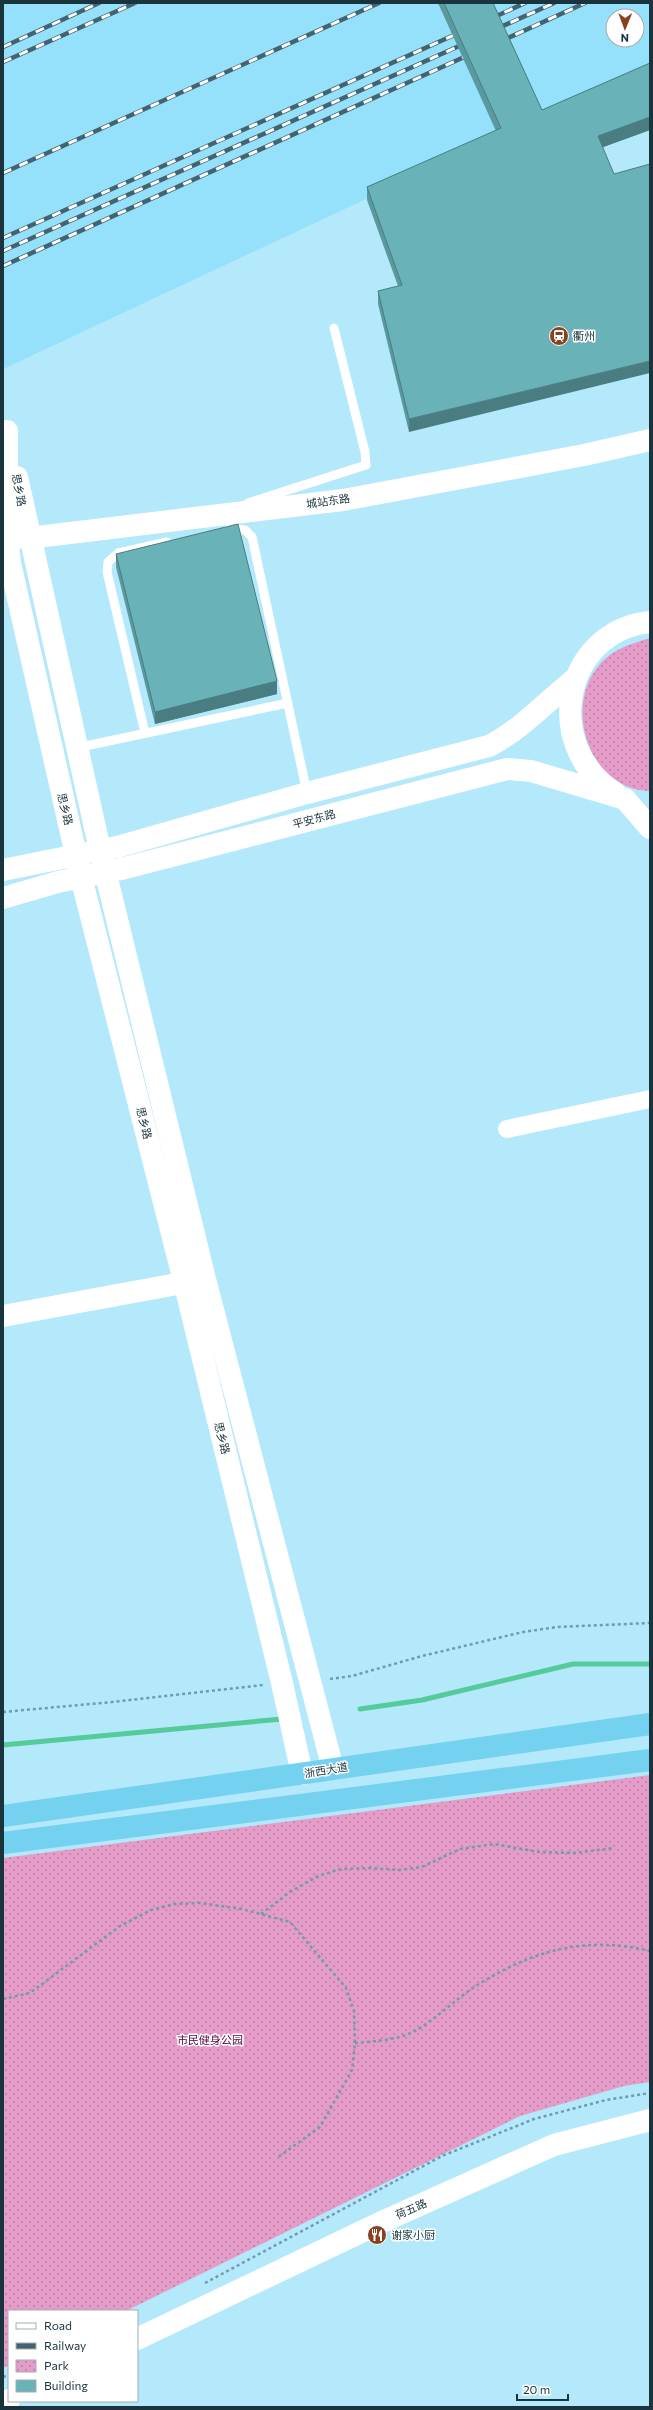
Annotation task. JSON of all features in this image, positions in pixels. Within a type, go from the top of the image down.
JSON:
[{"type":"highway","name":"浙西大道","points":[[3,1816],[650,1724]]},
{"type":"highway","points":[[3,1843],[650,1760]]},
{"type":"street","name":"思乡路","points":[[302,1774],[194,1280],[106,872],[76,748],[29,538],[7,431],[5,536],[81,877],[194,1280],[333,1769]]},
{"type":"street","name":"城站东路","points":[[5,536],[29,538],[210,524],[584,455],[650,440]]},
{"type":"street","points":[[3,870],[100,850],[307,793],[489,746],[511,735],[542,704],[576,677],[593,652],[616,633],[650,622]]},
{"type":"street","points":[[576,677],[569,705],[571,734],[582,761],[600,784],[625,799],[650,805]]},
{"type":"street","name":"平安东路","points":[[3,898],[507,769],[531,771],[625,799]]},
{"type":"street","points":[[625,799],[650,828]]},
{"type":"street","points":[[507,1129],[650,1099]]},
{"type":"street","points":[[3,1316],[194,1280]]},
{"type":"street","name":"荷五路","points":[[138,2339],[384,2221],[554,2145],[650,2120]]},
{"type":"lane","points":[[210,524],[366,465],[365,452],[334,328]]},
{"type":"lane","points":[[210,524],[245,530],[252,537],[307,793]]},
{"type":"lane","points":[[145,733],[107,572],[108,562],[118,552],[178,540]]},
{"type":"lane","points":[[76,748],[288,703]]},
{"type":"path","points":[[261,1914],[290,1892],[318,1876],[341,1869],[399,1870],[422,1867],[460,1849],[494,1844],[539,1852],[575,1853],[614,1848]]},
{"type":"path","points":[[3,1999],[30,1992],[120,1926],[151,1910],[175,1904],[200,1903],[242,1909],[290,1922],[346,1988],[354,2011],[355,2043],[352,2070],[320,2128],[277,2158]]},
{"type":"path","points":[[355,2043],[389,2039],[419,2029],[483,1981],[533,1956],[567,1946],[595,1944],[632,1946],[650,1951]]},
{"type":"path","points":[[198,2287],[442,2156],[534,2119],[606,2100],[650,2093]]},
{"type":"shaded area","points":[[3,3],[650,3],[650,66],[3,369]]},
{"type":"green space","points":[[650,638],[650,791],[628,787],[610,776],[596,759],[587,740],[583,718],[584,696],[592,675],[606,658],[621,648]]},
{"type":"green space","name":"市民健身公园","points":[[650,1775],[650,2082],[624,2086],[520,2116],[128,2310],[8,2310],[8,2366],[3,2368],[3,1858]]},
{"type":"building","points":[[444,3],[493,3],[542,110],[650,63],[650,117],[598,136],[614,174],[650,164],[650,361],[409,419],[378,291],[402,285],[367,187],[501,128]]},
{"type":"building","points":[[238,524],[277,681],[155,712],[116,554]]},
{"type":"waterway","points":[[360,1709],[422,1700],[573,1664],[650,1664]]},
{"type":"waterway","points":[[3,1745],[282,1719]]},
{"type":"railway","points":[[3,47],[99,3]]},
{"type":"railway","points":[[3,62],[135,3]]},
{"type":"railway","points":[[3,173],[379,3]]},
{"type":"railway","points":[[488,20],[525,3]]},
{"type":"railway","points":[[494,30],[554,3]]},
{"type":"railway","points":[[499,42],[585,3]]},
{"type":"railway","points":[[3,238],[463,31]]},
{"type":"railway","points":[[3,251],[468,42]]},
{"type":"railway","points":[[3,266],[473,53]]},
{"type":"place","name":"衢州","points":[[559,336]]},
{"type":"place","name":"谢家小厨","points":[[377,2235]]}]
